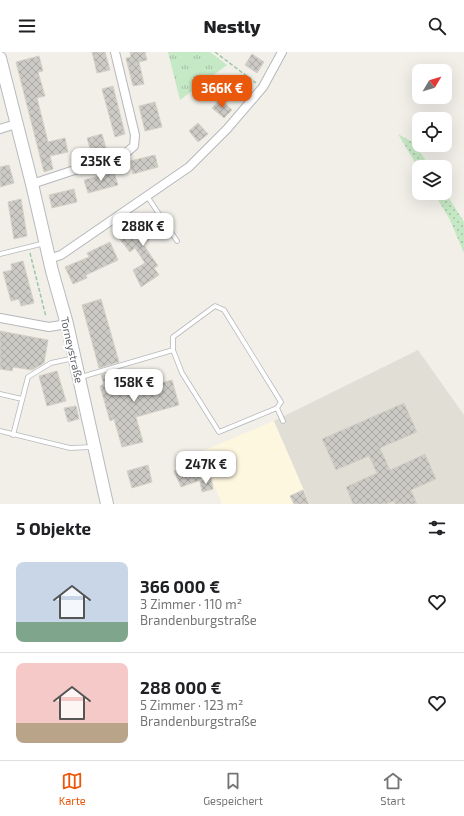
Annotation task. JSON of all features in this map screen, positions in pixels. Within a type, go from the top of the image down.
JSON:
[{"type":"street","points":[[32,184],[126,152],[134,146],[135,135],[115,52]]},
{"type":"street","points":[[50,259],[61,255],[189,167],[227,129],[263,87],[282,52]]},
{"type":"street","name":"Torneystraße","points":[[0,58],[67,324],[107,504]]},
{"type":"street","points":[[0,128],[16,124]]},
{"type":"street","points":[[0,318],[49,327],[67,324]]},
{"type":"lane","points":[[147,196],[177,241]]},
{"type":"lane","points":[[0,254],[46,243]]},
{"type":"lane","points":[[215,306],[224,310],[281,402],[277,408],[219,432],[182,373],[172,350],[173,337],[215,306]]},
{"type":"lane","points":[[79,378],[172,350]]},
{"type":"lane","points":[[13,435],[28,377],[51,363],[74,358]]},
{"type":"lane","points":[[0,394],[22,398]]},
{"type":"lane","points":[[277,408],[283,421]]},
{"type":"lane","points":[[0,431],[70,448],[94,447]]},
{"type":"path","points":[[215,52],[263,87]]},
{"type":"path","points":[[29,247],[49,327]]},
{"type":"shaded area","points":[[418,350],[464,415],[464,504],[310,504],[274,421]]},
{"type":"shaded area","points":[[274,421],[310,504],[222,504],[200,452]]},
{"type":"green space","points":[[168,52],[210,52],[227,65],[180,100]]},
{"type":"green space","points":[[398,134],[412,142],[412,152],[420,152],[425,160],[414,160]]},
{"type":"green space","points":[[438,200],[450,200],[464,222],[464,253],[450,220]]},
{"type":"building","points":[[92,52],[105,52],[110,70],[97,73]]},
{"type":"building","points":[[130,52],[145,52],[147,60],[139,62],[144,84],[133,86],[126,58],[131,57]]},
{"type":"building","points":[[252,54],[264,62],[257,73],[245,65]]},
{"type":"building","points":[[39,56],[43,71],[38,72],[45,96],[37,98],[48,142],[65,138],[68,152],[50,156],[53,169],[44,172],[16,62]]},
{"type":"building","points":[[238,79],[249,88],[241,97],[230,88]]},
{"type":"building","points":[[113,86],[125,134],[115,137],[102,89]]},
{"type":"building","points":[[220,99],[232,110],[224,118],[212,108]]},
{"type":"building","points":[[155,102],[162,127],[145,131],[139,106]]},
{"type":"building","points":[[198,123],[208,134],[198,142],[189,131]]},
{"type":"building","points":[[102,134],[106,148],[91,152],[87,138]]},
{"type":"building","points":[[155,155],[158,167],[133,174],[130,161]]},
{"type":"building","points":[[9,165],[14,183],[0,187],[0,167]]},
{"type":"building","points":[[114,172],[118,185],[88,193],[84,180]]},
{"type":"building","points":[[74,189],[77,202],[52,208],[49,195]]},
{"type":"building","points":[[21,199],[27,236],[14,239],[8,202]]},
{"type":"building","points":[[152,213],[164,228],[143,244],[158,266],[154,268],[159,275],[141,287],[133,270],[145,263],[135,248],[130,252],[118,237]]},
{"type":"building","points":[[110,242],[118,260],[86,275],[87,278],[73,284],[65,267],[89,257],[87,253]]},
{"type":"building","points":[[23,261],[34,303],[21,306],[19,299],[11,301],[3,272],[12,270],[11,264]]},
{"type":"building","points":[[101,299],[119,362],[99,368],[82,305]]},
{"type":"building","points":[[0,331],[48,340],[44,363],[32,370],[13,367],[12,371],[0,369]]},
{"type":"building","points":[[121,369],[121,372],[131,369],[137,390],[172,380],[179,405],[136,417],[143,442],[122,447],[114,419],[110,421],[100,386],[104,384],[101,375]]},
{"type":"building","points":[[57,371],[66,401],[47,406],[39,376]]},
{"type":"building","points":[[404,403],[417,432],[380,448],[390,470],[425,454],[436,479],[411,490],[417,504],[395,504],[394,501],[386,504],[353,504],[346,487],[377,473],[369,456],[336,470],[322,439]]},
{"type":"building","points":[[76,406],[79,419],[68,422],[64,408]]},
{"type":"building","points":[[194,463],[201,480],[181,487],[174,471]]},
{"type":"building","points":[[148,465],[152,482],[132,488],[127,471]]},
{"type":"building","points":[[211,478],[213,489],[202,492],[200,481]]},
{"type":"building","points":[[303,490],[309,504],[294,504],[290,496]]}]
